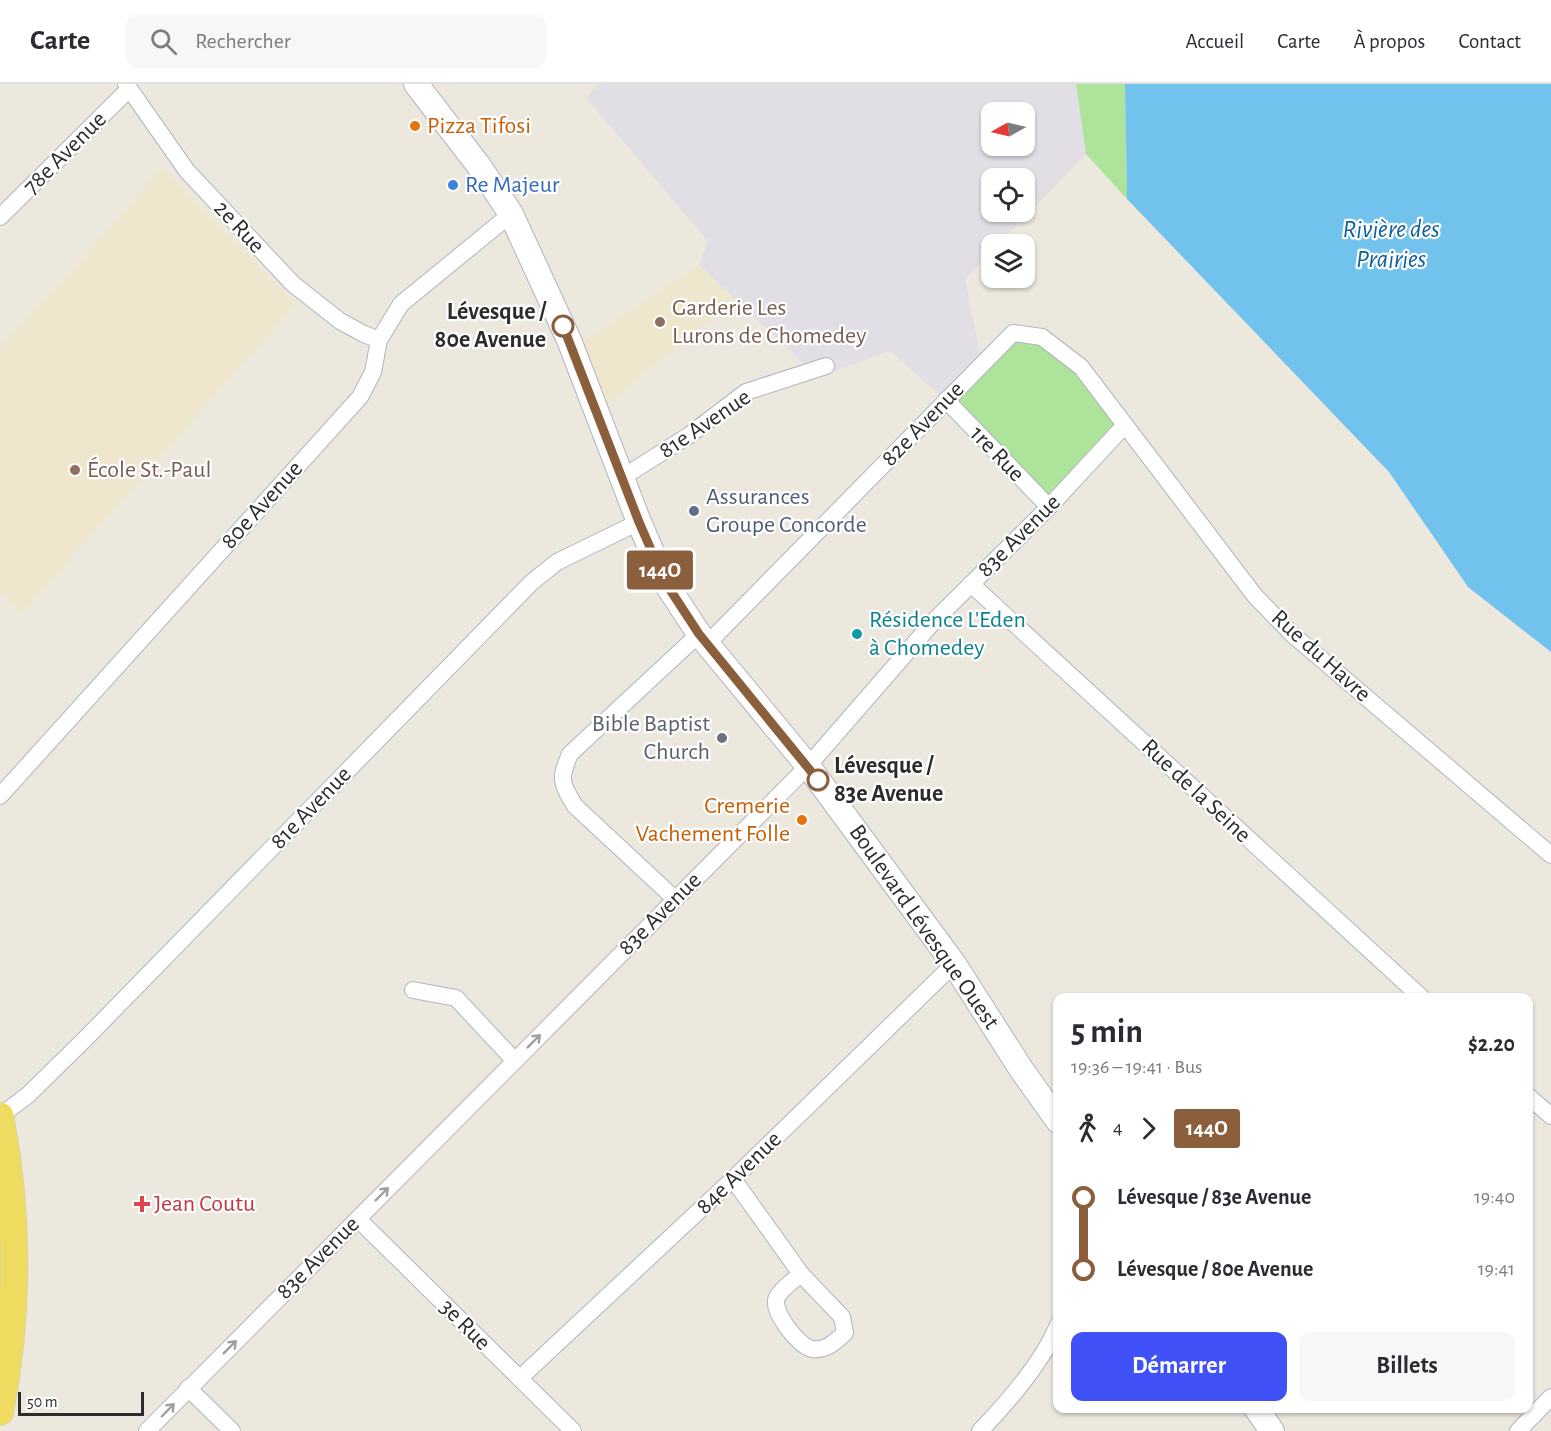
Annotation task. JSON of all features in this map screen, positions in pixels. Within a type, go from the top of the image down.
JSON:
[{"type":"main road","points":[[0,1116],[11,1188],[15,1269],[14,1323],[1,1407],[11,1431]]},
{"type":"street","name":"Boulevard Lévesque Ouest","points":[[416,84],[479,166],[511,213],[561,321],[639,522],[665,582],[703,639],[808,766],[954,964],[1021,1069],[1053,1114]]},
{"type":"street","name":"78e Avenue","points":[[0,217],[128,86]]},
{"type":"street","name":"2e Rue","points":[[128,86],[187,171],[293,284],[340,321],[379,340]]},
{"type":"street","name":"80e Avenue","points":[[0,796],[360,397],[373,372],[379,340],[401,304],[511,213]]},
{"type":"street","name":"82e Avenue","points":[[675,899],[575,806],[564,789],[562,772],[570,754],[703,639],[1013,333]]},
{"type":"street","name":"Rue du Havre","points":[[1013,333],[1042,337],[1081,368],[1255,596],[1293,635],[1551,855]]},
{"type":"street","name":"81e Avenue","points":[[623,477],[688,436],[746,392],[826,366]]},
{"type":"street","name":"1re Rue","points":[[946,400],[1048,507]]},
{"type":"street","name":"83e Avenue","points":[[147,1431],[808,766],[934,621],[1048,507],[1124,426]]},
{"type":"street","name":"81e Avenue","points":[[0,1116],[28,1095],[87,1037],[532,582],[557,562],[639,522]]},
{"type":"street","name":"Rue de la Seine","points":[[971,584],[1417,993]]},
{"type":"street","name":"84e Avenue","points":[[520,1378],[733,1179],[954,964]]},
{"type":"street","points":[[413,990],[456,998],[515,1060]]},
{"type":"street","points":[[1533,1100],[1551,1116]]},
{"type":"street","points":[[733,1179],[801,1274],[842,1317],[845,1333],[824,1349],[809,1349],[797,1339],[775,1306],[776,1298],[801,1274]]},
{"type":"street","name":"3e Rue","points":[[358,1219],[573,1431]]},
{"type":"street","points":[[980,1431],[1053,1343]]},
{"type":"street","points":[[188,1389],[232,1431]]},
{"type":"street","points":[[1518,1431],[1551,1397]]},
{"type":"street","points":[[1259,1413],[1272,1431]]},
{"type":"shaded area","points":[[599,84],[1076,84],[1086,154],[1035,206],[1035,168],[981,168],[981,222],[1020,222],[1008,234],[981,234],[981,262],[965,279],[982,365],[946,400],[890,351],[818,377],[699,265],[708,241],[586,98]]},
{"type":"shaded area","name":"École St.-Paul","points":[[162,167],[296,304],[22,614],[0,593],[0,347],[74,269]]},
{"type":"shaded area","name":"Garderie Les Lurons de Chomedey","points":[[699,265],[734,300],[603,407],[580,344]]},
{"type":"green space","points":[[1076,84],[1125,84],[1127,199],[1086,154]]},
{"type":"green space","points":[[1013,333],[1042,337],[1124,426],[1049,507],[946,400]]},
{"type":"water","name":"Rivière des Prairies","points":[[1125,84],[1551,84],[1551,652],[1468,587],[1389,472],[1127,199]]},
{"type":"bus line","name":"144O","points":[[563,326],[639,522],[665,582],[699,634],[818,780]]},
{"type":"place","name":"Pizza Tifosi","points":[[415,126]]},
{"type":"place","name":"Re Majeur","points":[[453,185]]},
{"type":"place","name":"Garderie Les Lurons de Chomedey","points":[[660,322]]},
{"type":"place","name":"Lévesque / 80e Avenue","points":[[563,326]]},
{"type":"place","name":"École St.-Paul","points":[[75,470]]},
{"type":"place","name":"Assurances Groupe Concorde","points":[[694,511]]},
{"type":"place","name":"Résidence L'Eden à Chomedey","points":[[857,634]]},
{"type":"place","name":"Bible Baptist Church","points":[[722,738]]},
{"type":"place","name":"Lévesque / 83e Avenue","points":[[818,780]]},
{"type":"place","name":"Cremerie Vachement Folle","points":[[802,820]]},
{"type":"place","name":"Jean Coutu","points":[[142,1204]]}]
